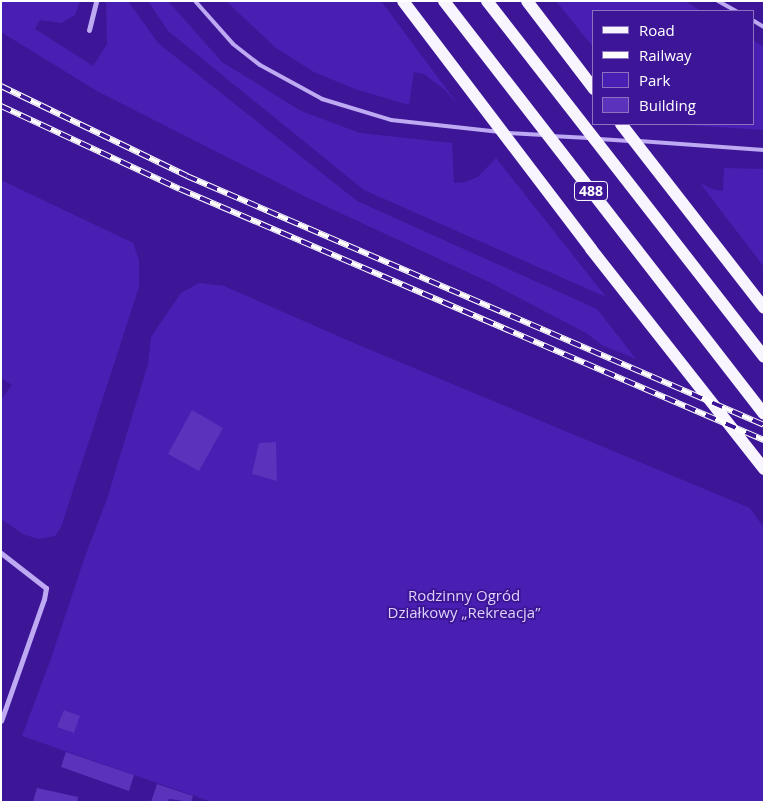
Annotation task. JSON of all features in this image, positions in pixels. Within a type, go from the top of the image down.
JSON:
[{"type":"main road","points":[[403,1],[592,250],[764,469]]},
{"type":"main road","name":"488","points":[[444,1],[764,414]]},
{"type":"main road","name":"488","points":[[487,1],[764,357]]},
{"type":"main road","points":[[527,1],[592,85]]},
{"type":"main road","points":[[622,125],[764,308]]},
{"type":"street","points":[[89,30],[96,1]]},
{"type":"street","points":[[1,554],[46,588],[44,599],[1,721]]},
{"type":"lane","points":[[195,1],[233,44],[260,65],[322,99],[391,120],[478,131],[764,150]]},
{"type":"lane","points":[[718,1],[734,10]]},
{"type":"green space","points":[[1,1],[80,1],[75,15],[61,23],[40,20],[35,29],[93,66],[107,44],[106,1],[128,1],[158,43],[357,201],[597,309],[636,359],[602,345],[586,333],[489,282],[308,198],[97,91],[1,32]]},
{"type":"green space","points":[[148,1],[168,1],[222,62],[301,111],[360,133],[452,143],[454,183],[465,182],[478,177],[496,158],[606,297],[364,190],[168,31]]},
{"type":"green space","points":[[226,1],[381,1],[462,110],[445,90],[424,74],[414,72],[409,105],[355,89],[314,72],[276,48]]},
{"type":"green space","points":[[556,1],[685,1],[699,10],[592,10],[592,46]]},
{"type":"green space","points":[[755,42],[764,47],[764,130],[685,125],[755,125]]},
{"type":"green space","points":[[724,168],[764,169],[764,267],[700,183],[712,189],[723,191]]},
{"type":"green space","points":[[1,180],[133,243],[139,260],[139,287],[61,527],[55,536],[38,539],[23,534],[1,519],[1,399],[12,385],[1,378]]},
{"type":"green space","name":"Rodzinny Ogród Działkowy „Rekreacja”","points":[[199,283],[224,286],[354,343],[750,508],[764,528],[764,802],[212,802],[22,736],[107,499],[148,364],[151,337],[181,293]]},
{"type":"building","points":[[192,410],[223,428],[199,471],[168,454]]},
{"type":"building","points":[[276,442],[277,481],[252,474],[259,443]]},
{"type":"building","points":[[64,710],[80,716],[74,733],[57,727]]},
{"type":"building","points":[[66,752],[134,775],[129,791],[61,767]]},
{"type":"building","points":[[157,784],[193,796],[191,802],[169,799],[168,802],[151,802]]},
{"type":"building","points":[[37,788],[78,797],[77,802],[33,802]]},
{"type":"railway","points":[[1,86],[187,176],[764,425]]},
{"type":"railway","points":[[1,106],[180,189],[764,440]]}]
